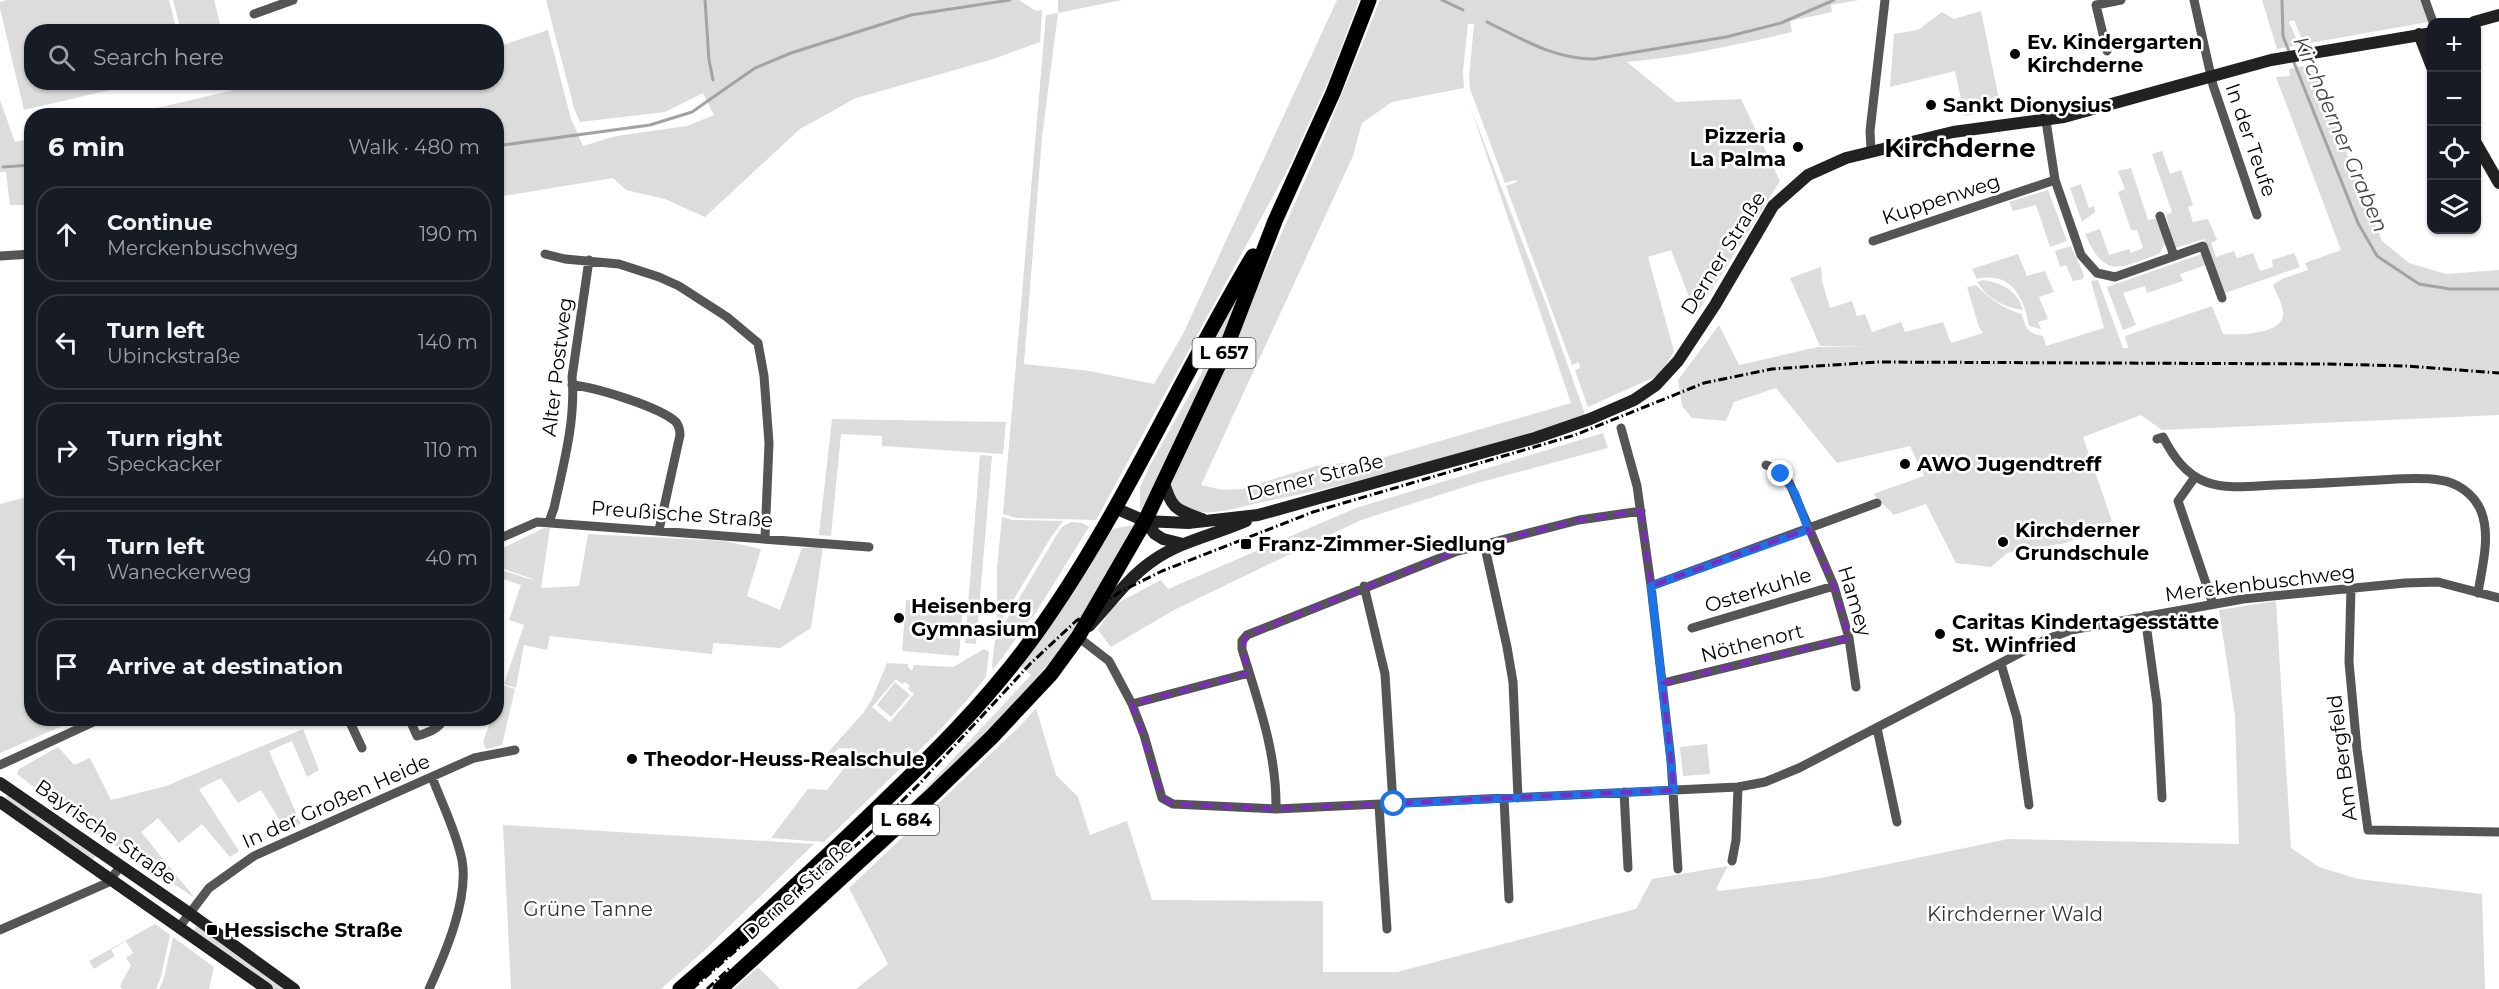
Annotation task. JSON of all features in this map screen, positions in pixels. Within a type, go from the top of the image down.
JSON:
[{"type":"main road","name":"L 657","points":[[1144,521],[1222,356],[1275,220],[1333,93],[1369,0]]},
{"type":"main road","points":[[2481,20],[2499,15]]},
{"type":"main road","name":"Derner Straße","points":[[1144,521],[1188,523],[1258,515],[1563,429],[1613,410],[1647,393],[1668,374],[1688,347],[1773,206],[1808,175],[1846,158],[1871,150],[1962,130],[2046,121],[2283,58],[2425,34]]},
{"type":"main road","points":[[2481,152],[2499,183]]},
{"type":"main road","name":"L 657","points":[[1115,508],[1233,289],[1275,220]]},
{"type":"main road","points":[[1164,482],[1169,501],[1175,508],[1209,521]]},
{"type":"main road","name":"Derner Straße","points":[[680,989],[747,930],[934,754],[985,698],[1044,622],[1115,508]]},
{"type":"main road","points":[[1115,508],[1144,521],[1155,534],[1163,539],[1183,544]]},
{"type":"main road","points":[[1078,638],[1142,569],[1183,544],[1258,515]]},
{"type":"main road","name":"L 684","points":[[1078,638],[1144,521]]},
{"type":"main road","name":"Derner Straße","points":[[720,989],[933,795],[992,738],[1051,674],[1078,638]]},
{"type":"main road","name":"Bayrische Straße","points":[[0,783],[189,913],[294,989]]},
{"type":"main road","name":"Bayrische Straße","points":[[0,802],[267,989]]},
{"type":"street","points":[[254,14],[292,0]]},
{"type":"street","points":[[1871,150],[1870,131],[1885,0]]},
{"type":"street","points":[[2107,51],[2096,5],[2121,0]]},
{"type":"street","name":"In der Teufe","points":[[2194,0],[2210,76],[2258,216]]},
{"type":"street","points":[[2425,0],[2432,18]]},
{"type":"street","points":[[2046,121],[2055,180],[2081,255],[2097,273],[2115,277],[2203,246],[2222,298]]},
{"type":"street","name":"Kuppenweg","points":[[1873,241],[2055,180]]},
{"type":"street","points":[[2160,216],[2174,256]]},
{"type":"street","points":[[0,256],[24,254]]},
{"type":"street","points":[[545,254],[565,259],[589,260],[629,267],[679,286],[727,317],[758,343],[764,376],[768,443],[765,538]]},
{"type":"street","name":"Alter Postweg","points":[[549,522],[562,466],[572,405],[575,348],[589,260]]},
{"type":"street","points":[[572,385],[615,394],[676,422],[680,435],[659,530]]},
{"type":"street","points":[[1621,428],[1633,465],[1651,586],[1674,790],[1678,869]]},
{"type":"street","points":[[2157,439],[2163,437],[2180,463],[2195,477],[2207,482],[2231,486],[2426,478],[2455,484],[2476,501],[2484,521],[2484,546],[2478,593]]},
{"type":"street","name":"Hamey","points":[[1766,465],[1774,468],[1789,482],[1808,530],[1834,585],[1849,638],[1856,687]]},
{"type":"street","points":[[2195,477],[2178,501],[2213,604]]},
{"type":"street","points":[[1651,586],[1877,503]]},
{"type":"street","points":[[1276,809],[1274,768],[1269,738],[1242,649],[1242,641],[1247,635],[1364,586],[1484,543],[1579,520],[1641,511]]},
{"type":"street","name":"Preußische Straße","points":[[504,536],[537,522],[549,522],[869,547]]},
{"type":"street","points":[[1484,543],[1513,682],[1518,798]]},
{"type":"street","name":"Merckenbuschweg","points":[[1078,638],[1109,661],[1132,704],[1144,735],[1159,791],[1167,802],[1276,809],[1738,787],[1765,782],[1798,768],[2045,640],[2071,630],[2213,604],[2351,588],[2432,582],[2499,598]]},
{"type":"street","name":"Osterkuhle","points":[[1692,628],[1834,585]]},
{"type":"street","points":[[1364,586],[1385,674],[1394,804]]},
{"type":"street","name":"Am Bergfeld","points":[[2351,588],[2349,662],[2368,830],[2499,832]]},
{"type":"street","points":[[2145,616],[2157,704],[2162,798]]},
{"type":"street","name":"Nöthenort","points":[[1663,683],[1849,638]]},
{"type":"street","points":[[2001,664],[2017,718],[2029,805]]},
{"type":"street","points":[[1132,704],[1249,673]]},
{"type":"street","points":[[0,765],[85,726]]},
{"type":"street","points":[[352,726],[362,748]]},
{"type":"street","points":[[413,726],[417,736],[438,726]]},
{"type":"street","points":[[1876,728],[1897,822]]},
{"type":"street","name":"In der Großen Heide","points":[[189,913],[209,888],[254,856],[474,758],[515,750]]},
{"type":"street","points":[[429,989],[456,920],[464,875],[456,837],[432,777]]},
{"type":"street","points":[[1732,861],[1736,840],[1738,787]]},
{"type":"street","points":[[1624,792],[1628,868]]},
{"type":"street","points":[[1504,799],[1509,899]]},
{"type":"street","points":[[1379,805],[1387,929]]},
{"type":"street","points":[[0,930],[107,884],[121,866]]},
{"type":"street","points":[[180,926],[189,913]]},
{"type":"highlighted area","points":[[1641,511],[1651,586],[1808,529],[1834,586],[1849,638],[1663,683],[1674,790],[1276,809],[1173,804],[1162,798],[1132,704],[1249,673],[1242,649],[1247,635],[1455,552],[1579,520]]},
{"type":"green space","points":[[7,0],[169,0],[175,24],[24,24],[24,90],[110,90],[24,108],[24,110],[0,2]]},
{"type":"green space","points":[[173,0],[214,0],[220,24],[179,24]]},
{"type":"green space","points":[[546,0],[1019,0],[1036,11],[1042,10],[1040,42],[990,60],[856,98],[800,129],[705,217],[665,199],[626,190],[613,178],[504,196],[504,108],[157,108],[234,90],[504,90],[504,45],[548,30],[571,119],[583,146],[616,136],[687,126],[714,115],[703,93],[665,112],[580,122],[574,108]]},
{"type":"green space","points":[[1058,0],[1122,0],[1058,13]]},
{"type":"green space","points":[[1337,0],[1359,0],[1330,77],[1289,167],[1096,520],[1016,518],[1003,514],[1046,15],[1058,13],[1042,137],[1024,364],[1090,371],[1154,384],[1183,334]]},
{"type":"green space","points":[[1380,0],[1859,0],[1831,5],[1832,12],[1790,21],[1792,32],[1689,54],[1627,62],[1676,102],[1741,99],[1780,181],[1696,315],[1671,250],[1648,257],[1674,351],[1661,374],[1588,407],[1575,370],[1580,368],[1579,362],[1572,365],[1506,186],[1517,182],[1516,180],[1505,183],[1470,89],[1474,24],[1468,24],[1463,71],[1464,88],[1392,102],[1362,123],[1353,156],[1201,485],[1222,490],[1242,489],[1316,466],[1378,459],[1571,403],[1470,106],[1545,301],[1585,414],[1567,423],[1543,430],[1351,482],[1226,511],[1190,510],[1176,499],[1172,482],[1328,128]]},
{"type":"green space","points":[[2262,0],[2420,0],[2427,19],[2427,22],[2304,44],[2294,20],[2289,22],[2299,45],[2277,49]]},
{"type":"green space","points":[[1981,11],[2001,109],[1965,116],[1955,71],[1890,87],[1894,34],[1918,30],[1942,12],[1954,19]]},
{"type":"green space","points":[[2303,66],[2306,72],[2314,70],[2382,241],[2409,263],[2446,274],[2499,270],[2499,415],[2162,430],[2141,415],[2083,437],[2112,521],[2066,543],[2007,553],[1991,567],[1956,563],[1926,504],[1894,515],[1873,494],[1924,476],[1910,446],[1837,463],[1776,388],[1734,402],[1726,421],[1692,418],[1682,406],[1678,380],[1719,325],[1739,365],[1818,347],[1870,347],[1820,346],[1790,278],[1821,267],[1822,281],[1830,308],[1852,301],[1857,316],[1865,314],[1872,332],[1901,322],[1905,332],[1943,322],[1951,343],[1983,333],[1979,327],[1967,287],[1976,285],[1997,303],[2022,314],[2028,330],[2043,336],[2046,346],[2104,328],[2091,281],[2098,280],[2123,348],[2128,348],[2125,336],[2212,306],[2223,334],[2257,332],[2274,327],[2280,322],[2283,313],[2273,285],[2282,279],[2308,270],[2305,263],[2341,250],[2276,77],[2290,76],[2289,69]]},
{"type":"green space","points":[[0,100],[15,142],[24,140],[24,205],[10,205],[6,172],[0,172]]},
{"type":"green space","points":[[2162,151],[2170,174],[2181,170],[2193,205],[2188,207],[2193,222],[2208,219],[2217,240],[2211,243],[2216,257],[2234,251],[2237,258],[2253,253],[2260,271],[2273,267],[2272,260],[2294,253],[2300,267],[2225,293],[2204,239],[2175,248],[2166,215],[2172,212],[2152,154]]},
{"type":"green space","points":[[2131,168],[2148,220],[2157,218],[2165,244],[2159,254],[2123,266],[2114,266],[2099,258],[2085,234],[2100,229],[2109,255],[2129,249],[2131,253],[2143,248],[2137,230],[2131,230],[2118,192],[2125,189],[2118,171]]},
{"type":"green space","points":[[2081,184],[2089,208],[2094,206],[2095,212],[2082,222],[2070,188]]},
{"type":"green space","points":[[2048,190],[2067,241],[2050,247],[2036,205],[2013,211],[2009,202]]},
{"type":"green space","points":[[2071,246],[2084,275],[2083,279],[2073,281],[2066,265],[2060,267],[2055,251]]},
{"type":"green space","points":[[1262,248],[1146,510],[1140,509],[1140,488],[1149,467],[1201,374],[1217,329]]},
{"type":"green space","points":[[2018,254],[2027,276],[2045,271],[2054,292],[2039,297],[2048,319],[2038,322],[2041,329],[2029,326],[2024,305],[2014,289],[1999,279],[1977,279],[1972,269]]},
{"type":"green space","points":[[2202,254],[2206,265],[2180,274],[2183,281],[2147,293],[2145,286],[2123,293],[2136,325],[2123,330],[2107,287]]},
{"type":"green space","points":[[1983,280],[2008,289],[2018,298],[2023,310],[2009,307],[1991,298],[1977,282]]},
{"type":"green space","points":[[832,419],[1006,422],[1003,454],[882,446],[882,436],[841,434],[831,536],[819,535]]},
{"type":"green space","points":[[1603,433],[1608,448],[1477,483],[1361,520],[1174,610],[1111,647],[1098,630],[1114,605],[1161,580],[1168,589],[1356,508]]},
{"type":"green space","points":[[980,455],[992,456],[976,644],[965,643]]},
{"type":"green space","points":[[24,498],[24,726],[62,726],[0,753],[0,504]]},
{"type":"green space","points":[[1002,517],[1013,520],[1063,521],[1002,619],[997,617],[997,568]]},
{"type":"green space","points":[[1071,522],[1082,523],[1089,527],[1035,614],[1025,625],[997,636],[1056,536],[1062,527]]},
{"type":"green space","points":[[1138,524],[1068,640],[1003,718],[895,821],[1031,675],[1020,666],[1040,641],[1112,529]]},
{"type":"green space","points":[[544,528],[550,528],[541,588],[579,586],[588,534],[724,541],[761,549],[747,596],[780,610],[802,548],[823,547],[811,628],[780,648],[713,643],[712,654],[550,636],[547,650],[524,645],[516,688],[504,684],[524,625],[509,620],[521,585],[504,579],[504,571],[533,579],[504,569],[504,548]]},
{"type":"green space","points":[[906,600],[963,605],[959,656],[902,651]]},
{"type":"green space","name":"Kirchderner Wald","points":[[2276,601],[2291,848],[2319,867],[2358,879],[2482,894],[2485,989],[856,989],[888,964],[849,888],[1021,725],[1036,708],[1056,775],[1078,797],[1090,835],[1127,821],[1152,900],[1323,901],[1323,972],[1397,972],[1636,909],[1652,879],[1728,866],[1716,889],[1719,891],[1821,878],[2008,839],[2239,844],[2235,716],[2219,610]]},
{"type":"green space","points":[[1024,628],[993,670],[995,640]]},
{"type":"green space","points":[[984,649],[989,652],[986,677],[968,699],[935,735],[824,842],[771,838],[808,789],[827,790],[856,753],[855,749],[839,748],[826,762],[822,759],[864,712],[887,663],[908,664],[912,671],[914,665],[953,667]],"holes":[[[896,679],[902,684],[905,682],[910,686],[908,689],[914,694],[890,722],[872,707]]]},
{"type":"green space","points":[[895,682],[910,695],[891,717],[877,705]]},
{"type":"green space","points":[[504,685],[515,689],[502,745],[486,749],[483,742],[489,726],[504,726]]},
{"type":"green space","points":[[303,729],[319,770],[307,777],[292,741],[269,751],[301,824],[287,832],[261,790],[238,803],[221,778],[199,789],[239,851],[230,857],[202,824],[179,843],[158,818],[141,832],[195,898],[74,818],[17,774],[19,769],[58,747],[74,765],[90,758],[111,800],[166,786]]},
{"type":"green space","points":[[1707,744],[1710,774],[1683,776],[1680,747]]},
{"type":"green space","points":[[9,793],[97,854],[92,861],[4,800]]},
{"type":"green space","name":"Grüne Tanne","points":[[503,825],[814,844],[706,949],[661,989],[511,989]]},
{"type":"green space","points":[[155,924],[170,935],[161,977],[156,989],[122,989],[120,986],[131,965],[126,958],[133,953],[126,941],[111,950],[115,956],[94,969],[89,961]]},
{"type":"green space","points":[[198,924],[289,989],[273,989],[193,931]]},
{"type":"green space","points":[[173,937],[214,967],[209,989],[159,989],[164,978]]},
{"type":"green space","points":[[758,967],[780,989],[734,989]]},
{"type":"waterway","points":[[705,0],[709,60],[713,80]]},
{"type":"waterway","name":"Kirchderner Graben","points":[[504,145],[650,125],[692,112],[755,68],[791,53],[911,15],[1010,0]]},
{"type":"waterway","name":"Kirchderner Graben","points":[[1442,0],[1463,10]]},
{"type":"waterway","name":"Kirchderner Graben","points":[[1487,22],[1552,52],[1565,56],[1594,59],[1726,37],[1781,23],[1834,0]]},
{"type":"waterway","name":"Kirchderner Graben","points":[[2282,0],[2283,36],[2290,54]]},
{"type":"waterway","name":"Kirchderner Graben","points":[[2293,60],[2358,223],[2377,256],[2419,284],[2450,289],[2499,289]]},
{"type":"waterway","name":"Kirchderner Graben","points":[[3,167],[24,166]]},
{"type":"railway","points":[[692,989],[870,833],[921,782],[1031,663],[1076,621],[1120,592],[1162,571],[1313,512],[1575,435],[1704,383],[1772,369],[1878,362],[2328,364],[2406,366],[2499,373]]},
{"type":"railway","points":[[707,989],[731,967]]},
{"type":"place","name":"Ev. Kindergarten Kirchderne","points":[[2015,54]]},
{"type":"place","name":"Sankt Dionysius","points":[[1931,105]]},
{"type":"place","name":"Pizzeria La Palma","points":[[1798,147]]},
{"type":"place","name":"AWO Jugendtreff","points":[[1905,464]]},
{"type":"place","name":"Kirchderner Grundschule","points":[[2003,542]]},
{"type":"place","name":"Franz-Zimmer-Siedlung","points":[[1246,544]]},
{"type":"place","name":"Heisenberg Gymnasium","points":[[899,618]]},
{"type":"place","name":"Caritas Kindertagesstätte St. Winfried","points":[[1940,634]]},
{"type":"place","name":"Theodor-Heuss-Realschule","points":[[632,759]]},
{"type":"place","name":"Hessische Straße","points":[[212,930]]},
{"type":"district","name":"Kirchderne","points":[[1960,148]]},
{"type":"route","points":[[1394,804],[1674,790],[1651,586],[1808,530],[1795,493],[1781,474]]}]
